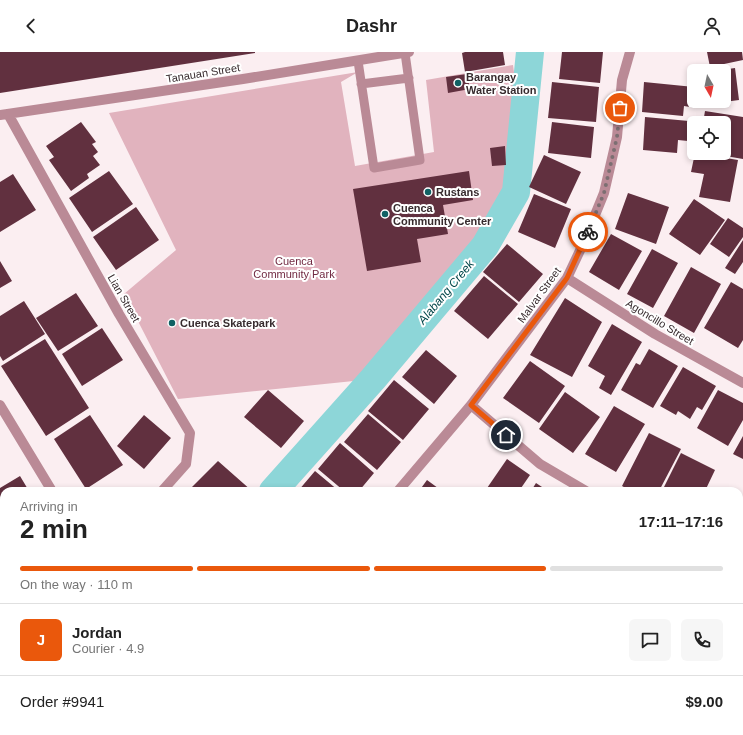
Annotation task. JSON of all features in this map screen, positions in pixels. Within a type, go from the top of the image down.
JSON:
[{"type":"street","name":"Tanauan Street","points":[[4,115],[358,61],[407,52]]},
{"type":"street","name":"Malvar Street","points":[[401,487],[471,405],[567,278],[584,242],[604,193],[617,137],[622,80],[630,52]]},
{"type":"street","name":"Lian Street","points":[[4,115],[119,314],[190,433],[186,464],[166,487]]},
{"type":"street","name":"Agoncillo Street","points":[[567,278],[655,334],[743,383]]},
{"type":"street","points":[[0,405],[50,487]]},
{"type":"street","points":[[471,405],[540,464],[579,487]]},
{"type":"lane","points":[[358,61],[374,168],[420,160],[407,52]]},
{"type":"lane","points":[[361,84],[409,78]]},
{"type":"green space","name":"Cuenca Community Park","points":[[513,65],[522,131],[516,192],[373,379],[178,399],[124,294],[176,250],[109,113],[358,72],[341,82],[355,166],[434,152],[426,80]]},
{"type":"building","points":[[0,52],[255,52],[255,53],[0,93]]},
{"type":"building","points":[[503,52],[505,65],[465,72],[462,53]]},
{"type":"building","points":[[562,52],[603,52],[600,83],[559,79]]},
{"type":"building","points":[[707,52],[742,52],[743,60],[724,64],[709,64]]},
{"type":"building","points":[[735,68],[739,100],[731,101],[731,69]]},
{"type":"building","name":"Barangay Water Station","points":[[467,74],[470,89],[448,93],[446,77]]},
{"type":"building","points":[[552,82],[599,87],[596,122],[548,118]]},
{"type":"building","points":[[644,82],[687,86],[687,106],[684,106],[683,116],[642,112]]},
{"type":"building","points":[[705,111],[743,117],[743,159],[731,157],[731,116],[704,116]]},
{"type":"building","points":[[645,117],[687,121],[687,141],[678,140],[677,153],[643,150]]},
{"type":"building","points":[[81,122],[96,142],[92,144],[98,152],[93,156],[100,165],[87,174],[89,178],[71,191],[49,160],[54,157],[46,146]]},
{"type":"building","points":[[552,122],[594,127],[591,158],[548,153]]},
{"type":"building","points":[[505,146],[506,165],[492,166],[490,148]]},
{"type":"building","points":[[544,155],[581,172],[566,204],[529,187]]},
{"type":"building","points":[[694,160],[738,160],[730,202],[699,197],[704,174],[691,172]]},
{"type":"building","points":[[109,171],[133,204],[92,232],[69,198]]},
{"type":"building","name":"Cuenca Community Center","points":[[469,171],[473,200],[443,205],[448,234],[417,239],[421,262],[367,271],[353,189]]},
{"type":"building","points":[[13,174],[36,210],[0,232],[0,182]]},
{"type":"building","points":[[628,193],[669,207],[656,244],[615,229]]},
{"type":"building","points":[[534,194],[571,209],[555,248],[518,232]]},
{"type":"building","points":[[694,199],[725,220],[700,255],[669,234]]},
{"type":"building","points":[[136,207],[159,240],[116,270],[93,237]]},
{"type":"building","points":[[728,218],[743,228],[743,237],[729,257],[710,244]]},
{"type":"building","points":[[611,234],[642,251],[619,290],[589,272]]},
{"type":"building","points":[[743,240],[743,262],[735,274],[725,268]]},
{"type":"building","points":[[507,244],[543,274],[519,302],[483,272]]},
{"type":"building","points":[[652,249],[678,263],[653,308],[627,294]]},
{"type":"building","points":[[0,261],[12,281],[0,288]]},
{"type":"building","points":[[691,267],[721,284],[694,333],[664,316]]},
{"type":"building","points":[[484,276],[518,304],[488,339],[454,311]]},
{"type":"building","points":[[731,282],[743,289],[743,340],[738,348],[704,328]]},
{"type":"building","points":[[76,293],[98,326],[58,351],[36,318]]},
{"type":"building","points":[[565,298],[602,322],[572,377],[530,355]]},
{"type":"building","points":[[24,301],[45,334],[3,361],[0,356],[0,316]]},
{"type":"building","points":[[612,324],[642,342],[611,395],[599,388],[605,376],[588,366]]},
{"type":"building","points":[[102,328],[123,360],[82,386],[62,354]]},
{"type":"building","points":[[45,339],[89,408],[46,436],[1,366]]},
{"type":"building","points":[[649,349],[678,366],[653,408],[621,390],[636,363],[640,365]]},
{"type":"building","points":[[426,350],[457,376],[434,404],[402,377]]},
{"type":"building","points":[[530,361],[565,386],[539,423],[503,398]]},
{"type":"building","points":[[683,367],[716,386],[702,410],[697,407],[690,419],[678,411],[676,415],[660,406]]},
{"type":"building","points":[[394,380],[429,409],[403,440],[368,411]]},
{"type":"building","points":[[268,390],[304,421],[281,448],[244,417]]},
{"type":"building","points":[[718,390],[743,403],[743,420],[728,446],[697,428]]},
{"type":"building","points":[[565,392],[600,417],[573,453],[539,429]]},
{"type":"building","points":[[614,406],[645,424],[616,472],[585,454]]},
{"type":"building","points":[[368,414],[401,442],[377,470],[344,442]]},
{"type":"building","points":[[90,415],[123,465],[89,487],[85,487],[54,439]]},
{"type":"building","points":[[144,415],[171,438],[144,469],[117,446]]},
{"type":"building","points":[[649,433],[681,449],[661,487],[622,486]]},
{"type":"building","points":[[743,436],[743,459],[733,454]]},
{"type":"building","points":[[340,443],[374,473],[362,487],[339,487],[318,469]]},
{"type":"building","points":[[681,453],[715,470],[707,487],[664,487]]},
{"type":"building","points":[[507,459],[530,475],[522,487],[488,487]]},
{"type":"building","points":[[218,461],[247,487],[192,487]]},
{"type":"building","points":[[315,471],[334,487],[301,487]]},
{"type":"building","points":[[20,476],[27,487],[2,487]]},
{"type":"building","points":[[427,480],[437,487],[422,487]]},
{"type":"building","points":[[536,483],[542,487],[534,487]]},
{"type":"waterway","name":"Alabang Creek","points":[[277,487],[373,379],[485,246],[516,192],[530,52]]},
{"type":"way so far","points":[[588,232],[604,193],[617,137],[620,108]]},
{"type":"place","name":"Barangay Water Station","points":[[458,83]]},
{"type":"place","name":"Rustans","points":[[428,192]]},
{"type":"place","name":"Cuenca Community Center","points":[[385,214]]},
{"type":"place","name":"Cuenca Skatepark","points":[[172,323]]},
{"type":"route","points":[[506,435],[471,405],[567,278],[588,232]]}]
